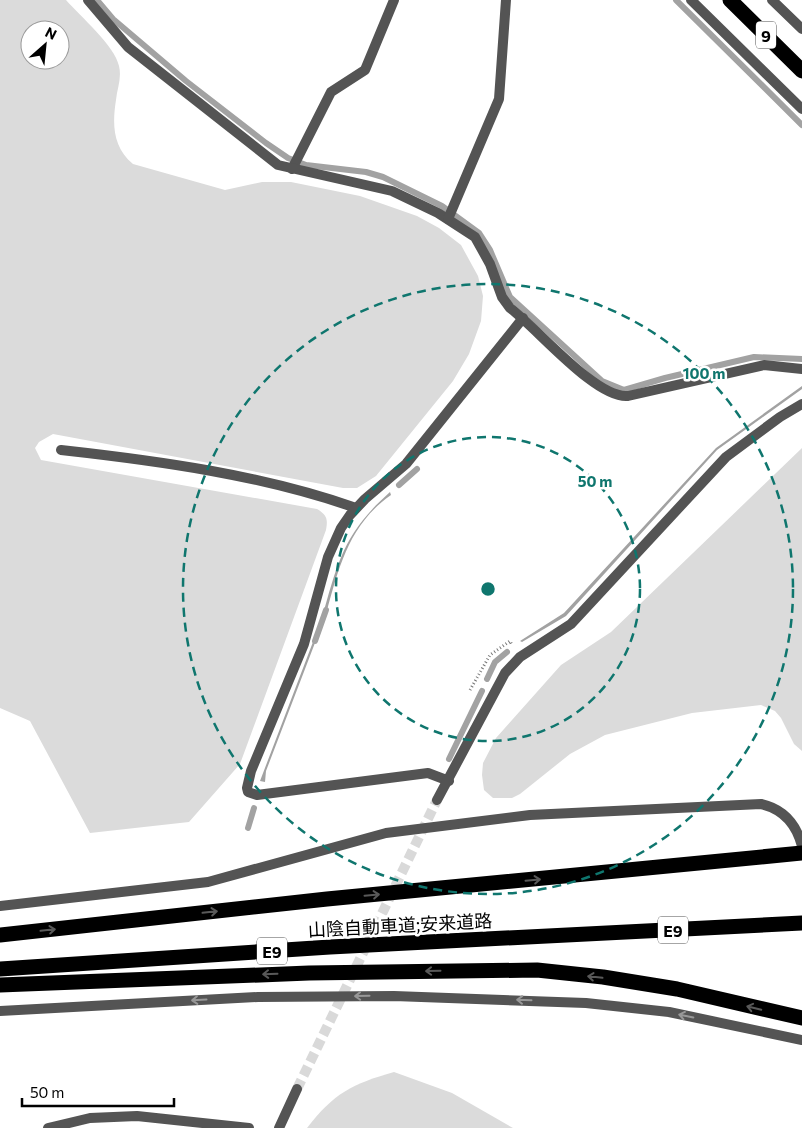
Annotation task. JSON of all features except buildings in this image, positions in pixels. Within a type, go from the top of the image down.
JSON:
[{"type":"highway","name":"9","points":[[730,0],[802,71]]},
{"type":"highway","points":[[0,935],[327,899],[802,853]]},
{"type":"highway","name":"山陰自動車道;安来道路","points":[[0,969],[330,947],[802,924]]},
{"type":"highway","points":[[0,985],[309,973],[537,970],[603,977],[676,989],[802,1018]]},
{"type":"street","points":[[88,0],[128,47],[278,165],[392,192],[448,219],[475,237],[490,264],[502,298],[510,308],[594,384],[619,397],[764,365],[802,369]]},
{"type":"street","points":[[292,169],[330,92],[365,70],[394,0]]},
{"type":"street","points":[[448,219],[499,99],[506,0]]},
{"type":"street","points":[[691,0],[802,109]]},
{"type":"street","points":[[772,0],[802,29]]},
{"type":"street","points":[[449,781],[428,773],[257,794],[248,792],[247,788],[251,771],[304,644],[328,557],[341,528],[356,508],[406,464],[523,318]]},
{"type":"street","points":[[437,800],[449,781],[505,673],[520,657],[571,624],[726,457],[780,417],[802,404]]},
{"type":"street","points":[[61,450],[130,458],[224,474],[285,486],[356,508]]},
{"type":"street","points":[[0,906],[208,882],[386,832],[530,815],[761,804],[776,807],[789,819],[802,846]]},
{"type":"street","points":[[0,1011],[258,997],[394,996],[567,1002],[669,1012],[802,1040]]},
{"type":"street","points":[[279,1128],[297,1089]]},
{"type":"street","points":[[48,1128],[90,1118],[138,1116],[249,1128]]},
{"type":"path","points":[[470,690],[490,655],[510,641],[520,657]]},
{"type":"shaded area","points":[[0,0],[66,0],[111,49],[116,58],[120,75],[114,118],[115,135],[121,150],[133,164],[225,190],[262,182],[291,182],[360,196],[417,216],[439,228],[461,245],[478,276],[483,296],[481,321],[469,354],[453,381],[376,476],[357,488],[343,488],[53,434],[39,442],[35,448],[41,460],[317,509],[323,513],[327,523],[240,764],[189,822],[90,833],[30,721],[0,708]]},
{"type":"shaded area","points":[[802,386],[802,389],[717,450],[566,616],[522,642],[520,641],[564,613],[716,448]]},
{"type":"shaded area","points":[[802,448],[802,751],[794,744],[781,718],[775,711],[761,705],[692,713],[605,735],[570,754],[520,794],[512,798],[493,798],[484,790],[483,763],[496,738],[561,665],[611,632]]},
{"type":"shaded area","points":[[390,492],[391,495],[364,520],[355,534],[340,566],[325,618],[322,618],[338,564],[352,535],[362,521]]},
{"type":"shaded area","points":[[316,634],[318,635],[266,771],[265,782],[260,781]]},
{"type":"shaded area","points":[[394,1072],[452,1093],[513,1128],[307,1128],[326,1106],[345,1091],[366,1081]]},
{"type":"waterway","points":[[97,0],[113,19],[186,81],[288,158],[306,165],[366,172],[383,177],[442,206],[479,233],[490,250],[510,297],[602,381],[624,390],[665,378],[754,357],[802,359]]},
{"type":"waterway","points":[[676,0],[802,125]]},
{"type":"waterway","points":[[399,485],[417,469]]},
{"type":"waterway","points":[[315,641],[326,610]]},
{"type":"waterway","points":[[487,679],[495,662],[507,652]]},
{"type":"waterway","points":[[449,759],[482,691]]},
{"type":"waterway","points":[[248,828],[254,808]]},
{"type":"tunnel","points":[[297,1089],[437,800]]}]
